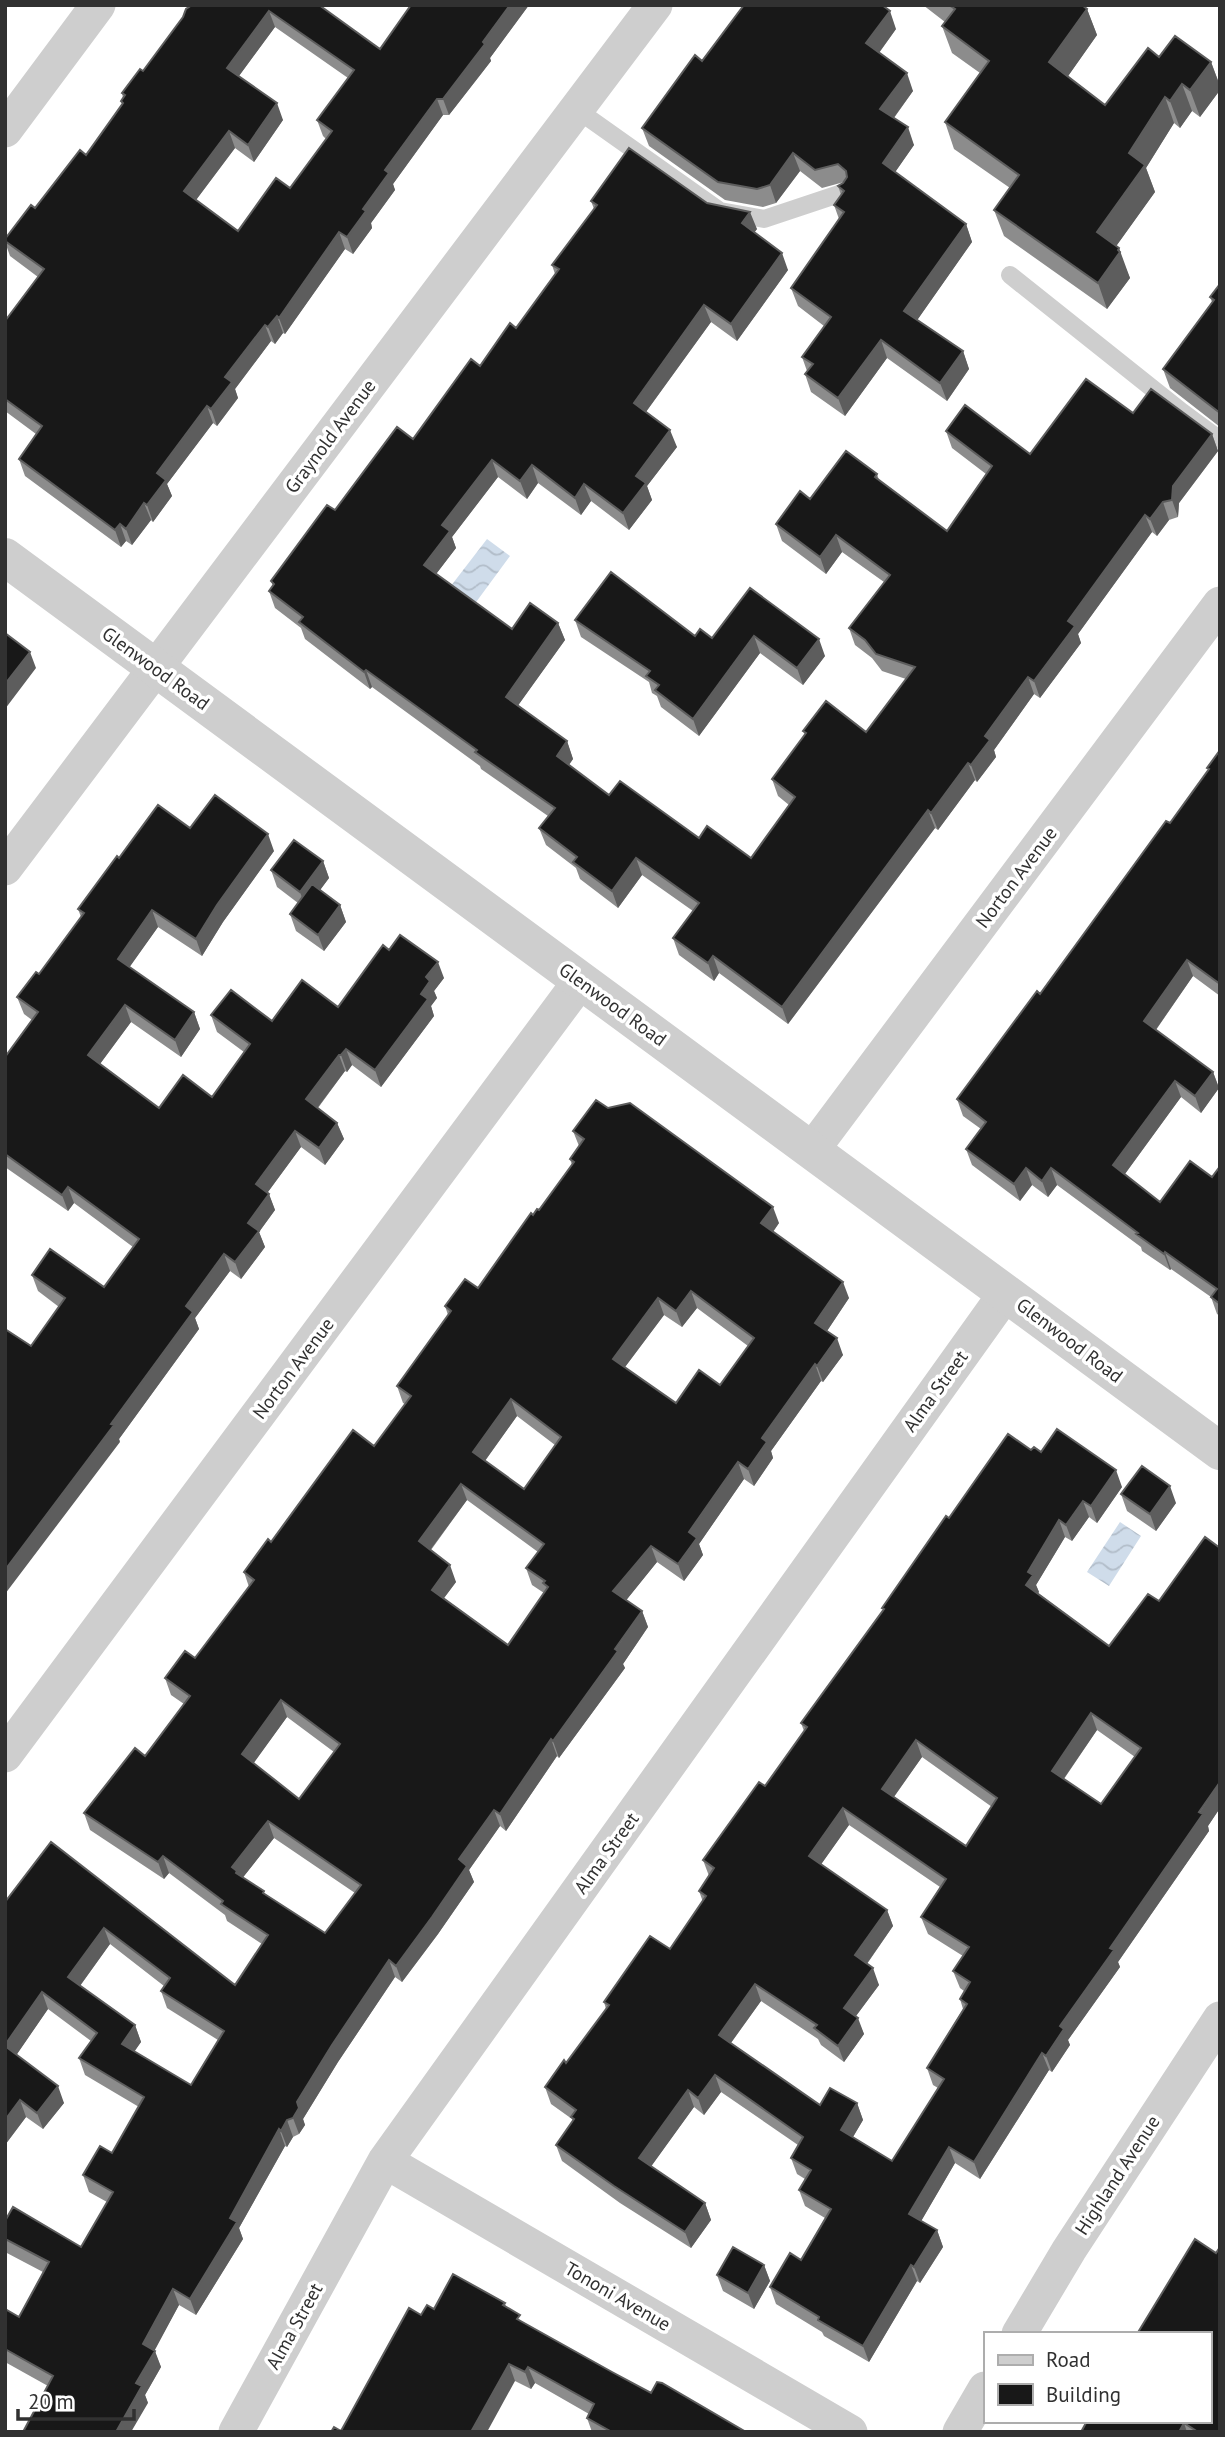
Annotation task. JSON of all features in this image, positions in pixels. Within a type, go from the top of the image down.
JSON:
[{"type":"street","points":[[5,130],[98,5]]},
{"type":"street","name":"Graynold Avenue","points":[[5,867],[654,5]]},
{"type":"street","name":"Glenwood Road","points":[[5,557],[1220,1451]]},
{"type":"street","name":"Norton Avenue","points":[[812,1150],[1220,604]]},
{"type":"street","name":"Norton Avenue","points":[[5,1755],[581,981]]},
{"type":"street","name":"Alma Street","points":[[236,2432],[385,2161],[1006,1293]]},
{"type":"street","name":"Highland Avenue","points":[[1020,2332],[1069,2250],[1220,2019]]},
{"type":"street","name":"Tononi Avenue","points":[[385,2161],[850,2432]]},
{"type":"street","points":[[960,2432],[984,2391]]},
{"type":"lane","points":[[576,109],[720,211],[764,219],[842,192]]},
{"type":"lane","points":[[1010,275],[1220,440]]},
{"type":"water","points":[[487,539],[510,556],[471,609],[447,591]]},
{"type":"water","points":[[1120,1522],[1141,1536],[1109,1586],[1087,1572]]},
{"type":"building","points":[[192,5],[319,5],[380,49],[411,5],[510,5],[483,42],[485,44],[443,99],[437,99],[385,170],[389,173],[347,237],[339,232],[279,318],[277,316],[268,327],[265,325],[225,377],[232,382],[211,409],[207,406],[157,473],[166,480],[147,505],[144,503],[126,529],[120,524],[115,530],[19,459],[42,426],[5,399],[5,321],[44,269],[5,239],[31,205],[35,208],[80,150],[86,155],[123,103],[121,101],[125,95],[122,93],[140,69],[143,71],[186,9]],"holes":[[[269,11],[354,70],[317,120],[332,131],[290,188],[276,178],[238,231],[184,191],[229,131],[248,145],[277,103],[227,68]]]},
{"type":"building","points":[[744,5],[882,5],[890,11],[866,43],[907,73],[880,109],[908,127],[883,163],[966,224],[904,311],[963,351],[940,383],[881,340],[838,398],[805,374],[813,364],[802,357],[831,317],[791,288],[844,212],[834,205],[844,191],[838,186],[847,177],[846,171],[838,164],[815,170],[793,153],[770,185],[757,189],[718,182],[642,128],[695,55],[702,61]]},
{"type":"building","points":[[949,5],[1082,5],[1087,9],[1049,62],[1105,105],[1148,48],[1159,57],[1175,36],[1211,62],[1190,90],[1182,84],[1170,101],[1165,97],[1129,153],[1145,165],[1097,232],[1119,248],[1120,252],[1098,283],[994,210],[1019,175],[945,122],[989,61],[942,26],[955,9]]},
{"type":"building","points":[[629,148],[707,203],[750,212],[742,223],[782,253],[731,324],[704,305],[634,403],[670,430],[636,476],[646,483],[623,513],[584,484],[575,498],[532,465],[520,481],[492,460],[442,525],[450,531],[424,565],[512,629],[530,603],[558,623],[506,697],[567,741],[557,756],[609,795],[620,781],[699,838],[707,826],[751,858],[795,797],[772,779],[826,701],[866,732],[915,667],[876,654],[865,640],[849,628],[890,575],[836,535],[820,557],[776,524],[800,491],[810,499],[846,451],[877,474],[875,477],[947,531],[992,466],[946,431],[965,405],[1030,454],[1086,379],[1133,413],[1151,389],[1212,434],[1173,486],[1172,500],[1163,502],[1150,519],[1145,515],[1068,621],[1075,626],[1034,681],[1028,677],[985,736],[990,740],[971,765],[968,763],[931,813],[928,810],[782,1007],[713,956],[708,963],[673,938],[699,903],[636,858],[612,891],[573,862],[577,857],[539,828],[555,808],[366,670],[364,672],[299,622],[303,617],[269,591],[274,584],[271,581],[327,505],[335,510],[397,427],[413,439],[471,359],[480,366],[510,323],[516,328],[559,269],[552,265],[597,205],[591,201]]},
{"type":"building","points":[[1220,284],[1220,413],[1163,369],[1214,300],[1210,297]]},
{"type":"building","points":[[611,572],[695,636],[700,629],[712,638],[750,588],[819,639],[797,668],[754,636],[693,719],[655,690],[659,685],[646,676],[650,671],[575,620]]},
{"type":"building","points":[[5,633],[30,652],[5,684]]},
{"type":"building","points":[[1220,750],[1220,984],[1187,960],[1144,1021],[1213,1072],[1195,1096],[1175,1081],[1113,1165],[1160,1202],[1190,1161],[1212,1177],[1218,1169],[1220,1171],[1220,1304],[1211,1297],[1217,1289],[1136,1234],[1138,1233],[1051,1168],[1042,1181],[1026,1168],[1014,1184],[966,1149],[986,1122],[957,1099],[1037,991],[1040,994],[1166,821],[1170,823]]},
{"type":"building","points":[[215,795],[268,834],[196,939],[152,910],[118,959],[194,1012],[175,1040],[125,1005],[88,1055],[159,1108],[183,1075],[212,1097],[250,1044],[211,1015],[231,990],[272,1021],[302,980],[338,1007],[383,945],[389,950],[400,935],[438,962],[426,977],[430,981],[421,994],[428,999],[375,1070],[346,1049],[306,1099],[337,1123],[319,1148],[295,1131],[256,1184],[269,1194],[248,1223],[259,1231],[235,1262],[224,1254],[186,1306],[193,1312],[111,1424],[114,1425],[5,1570],[5,1329],[31,1346],[65,1298],[32,1275],[50,1249],[104,1287],[139,1239],[68,1187],[62,1195],[5,1154],[5,1057],[38,1012],[17,997],[36,972],[39,974],[84,913],[78,909],[158,805],[190,828]]},
{"type":"building","points":[[294,840],[323,861],[300,892],[271,870]]},
{"type":"building","points":[[312,884],[340,905],[318,935],[290,914]]},
{"type":"building","points":[[596,1100],[608,1108],[630,1103],[773,1207],[761,1223],[843,1282],[815,1323],[837,1338],[762,1438],[767,1442],[748,1469],[738,1462],[689,1532],[697,1538],[678,1564],[651,1546],[613,1591],[642,1611],[615,1649],[618,1651],[553,1741],[551,1739],[500,1814],[494,1810],[459,1859],[467,1866],[432,1917],[396,1966],[389,1960],[332,2045],[297,2102],[299,2108],[293,2118],[287,2120],[281,2131],[279,2129],[230,2218],[237,2222],[190,2299],[173,2289],[143,2344],[155,2351],[136,2383],[142,2386],[116,2432],[23,2432],[53,2376],[5,2349],[5,2309],[19,2317],[49,2262],[5,2239],[5,2221],[13,2207],[81,2247],[113,2192],[83,2175],[100,2146],[112,2153],[144,2097],[79,2058],[97,2033],[42,1992],[5,2045],[5,1902],[51,1842],[235,1985],[268,1935],[221,1904],[223,1901],[163,1856],[158,1862],[84,1813],[135,1748],[145,1756],[190,1696],[165,1678],[185,1651],[195,1658],[254,1580],[244,1572],[268,1539],[271,1542],[353,1430],[374,1446],[411,1396],[397,1386],[451,1311],[445,1306],[465,1279],[478,1288],[531,1213],[533,1215],[539,1210],[574,1162],[570,1159],[584,1139],[573,1131]],"holes":[[[691,1291],[754,1338],[720,1385],[699,1370],[676,1403],[613,1359],[658,1298],[676,1311]],[[511,1399],[561,1437],[524,1489],[473,1452]],[[461,1484],[544,1544],[526,1568],[545,1581],[543,1583],[548,1587],[508,1645],[432,1590],[450,1565],[419,1541]],[[281,1700],[340,1744],[299,1799],[242,1754]],[[268,1821],[361,1885],[325,1933],[263,1893],[264,1891],[236,1873],[232,1867]],[[104,1928],[170,1978],[161,1991],[224,2031],[191,2085],[122,2044],[135,2025],[68,1977]]]},
{"type":"building","points":[[1057,1429],[1116,1470],[1091,1506],[1083,1501],[1066,1525],[1059,1520],[1028,1572],[1033,1575],[1026,1585],[1109,1646],[1148,1594],[1159,1601],[1205,1537],[1220,1548],[1220,1782],[1199,1812],[1203,1814],[1110,1948],[1114,1950],[1060,2026],[1064,2029],[1046,2056],[1042,2053],[974,2162],[949,2147],[909,2214],[937,2230],[914,2267],[911,2265],[863,2346],[818,2320],[819,2317],[770,2287],[790,2253],[801,2260],[831,2209],[799,2190],[811,2170],[791,2158],[803,2137],[715,2075],[698,2098],[688,2090],[639,2158],[705,2203],[685,2232],[556,2145],[574,2119],[571,2117],[576,2110],[545,2087],[609,2005],[604,2002],[650,1936],[670,1949],[706,1896],[699,1891],[714,1868],[703,1860],[759,1782],[765,1786],[807,1727],[801,1723],[884,1609],[882,1608],[946,1516],[949,1518],[1008,1434],[1031,1450],[1034,1447],[1041,1452]],"holes":[[[1091,1713],[1141,1748],[1101,1804],[1052,1771]],[[916,1740],[997,1798],[966,1846],[882,1789]],[[843,1808],[946,1879],[921,1917],[969,1947],[953,1971],[970,1982],[960,1999],[967,2004],[927,2068],[944,2079],[892,2161],[841,2130],[857,2103],[830,2088],[820,2105],[719,2035],[755,1984],[817,2025],[814,2028],[838,2046],[858,2018],[844,2008],[873,1968],[855,1955],[887,1910],[809,1856]]]},
{"type":"building","points":[[1142,1466],[1170,1486],[1150,1514],[1121,1494]]},
{"type":"building","points":[[5,2046],[58,2086],[37,2113],[20,2100],[5,2120]]},
{"type":"building","points":[[1195,2239],[1216,2253],[1220,2247],[1220,2432],[1198,2432],[1184,2423],[1211,2423],[1211,2332],[1138,2332]]},
{"type":"building","points":[[733,2247],[764,2265],[748,2293],[717,2275]]},
{"type":"building","points":[[453,2274],[505,2303],[503,2305],[520,2315],[517,2319],[612,2372],[651,2393],[657,2382],[662,2383],[746,2432],[612,2432],[587,2418],[594,2404],[528,2367],[525,2372],[509,2364],[471,2432],[331,2432],[334,2427],[341,2431],[409,2308],[421,2315],[427,2305],[434,2309]]},
{"type":"building","points":[[1086,2423],[1184,2423],[1179,2432],[1081,2432]]}]
